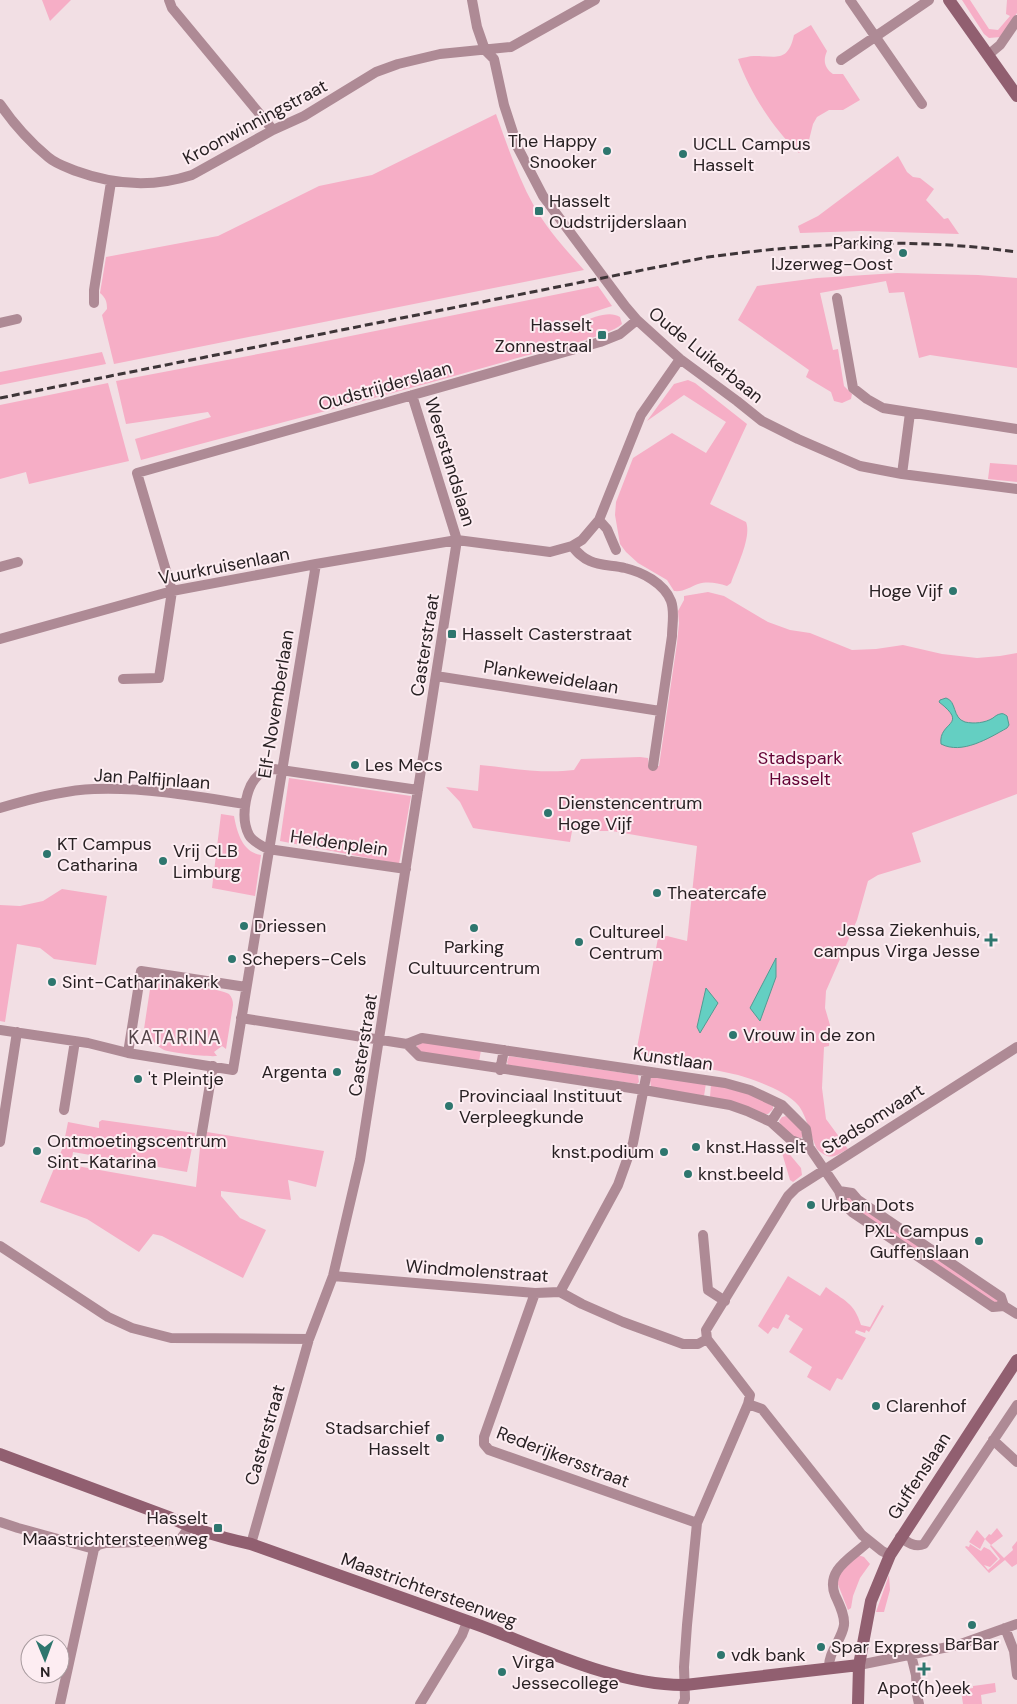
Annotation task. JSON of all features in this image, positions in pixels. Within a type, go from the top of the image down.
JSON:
[{"type":"main road","points":[[949,0],[1017,96]]},
{"type":"main road","name":"Guffenslaan","points":[[858,1704],[859,1665],[871,1601],[890,1555],[1017,1360]]},
{"type":"main road","name":"Maastrichtersteenweg","points":[[0,1454],[169,1517],[189,1527],[225,1539],[251,1544],[567,1659],[625,1677],[667,1685],[685,1685],[859,1665]]},
{"type":"street","points":[[169,0],[172,8],[274,130]]},
{"type":"street","name":"Oude Luikerbaan","points":[[472,0],[477,27],[485,50],[494,59],[504,106],[518,148],[543,196],[582,250],[637,320],[680,359],[762,421],[860,466],[902,474],[1017,489]]},
{"type":"street","name":"Kroonwinningstraat","points":[[0,104],[25,135],[49,158],[63,166],[111,182],[142,184],[177,180],[192,175],[274,130],[304,116],[376,72],[398,64],[440,54],[512,46],[595,0]]},
{"type":"street","points":[[850,0],[922,104]]},
{"type":"street","points":[[841,60],[929,0]]},
{"type":"street","points":[[988,55],[1000,45],[1017,20]]},
{"type":"street","points":[[94,303],[94,290],[111,182]]},
{"type":"street","points":[[837,298],[853,388],[867,399],[883,408],[1017,429]]},
{"type":"street","points":[[0,323],[17,319]]},
{"type":"street","name":"Oudstrijderslaan","points":[[172,591],[137,473],[600,342],[620,334],[637,320]]},
{"type":"street","points":[[653,766],[672,636],[673,615],[671,602],[659,586],[648,576],[627,568],[590,562],[579,555],[572,546],[582,540],[599,520],[641,415],[680,359]]},
{"type":"street","name":"Weerstandslaan","points":[[412,395],[458,540]]},
{"type":"street","points":[[902,474],[910,413]]},
{"type":"street","points":[[599,520],[608,529],[616,550]]},
{"type":"street","name":"Vuurkruisenlaan","points":[[0,639],[172,591],[458,540],[550,552],[572,546]]},
{"type":"street","name":"Casterstraat","points":[[251,1544],[309,1339],[333,1276],[360,1160],[458,540]]},
{"type":"street","points":[[0,567],[18,562]]},
{"type":"street","name":"Elf-Novemberlaan","points":[[213,1066],[233,1070],[316,564]]},
{"type":"street","points":[[123,679],[159,678],[172,591]]},
{"type":"street","name":"Plankeweidelaan","points":[[436,676],[660,710]]},
{"type":"street","points":[[268,849],[250,837],[246,824],[244,804],[249,790],[257,777],[264,771],[282,771],[418,790]]},
{"type":"street","name":"Jan Palfijnlaan","points":[[0,808],[71,791],[94,789],[181,794],[244,804]]},
{"type":"street","name":"Heldenplein","points":[[268,849],[406,869]]},
{"type":"street","points":[[128,1053],[141,971],[246,987]]},
{"type":"street","name":"Kunstlaan","points":[[241,1018],[407,1044],[422,1038],[730,1084],[750,1090],[782,1105],[806,1128],[809,1147],[839,1191],[852,1194],[858,1200],[1001,1297],[1004,1306],[1017,1314]]},
{"type":"street","points":[[0,1030],[213,1066],[201,1138]]},
{"type":"street","points":[[0,1142],[17,1032]]},
{"type":"street","points":[[64,1110],[74,1041]]},
{"type":"street","name":"Kunstlaan","points":[[407,1044],[419,1056],[730,1105],[748,1110],[771,1122],[791,1140],[809,1147]]},
{"type":"street","name":"Stadsomvaart","points":[[707,1339],[706,1330],[788,1196],[796,1188],[1017,1047]]},
{"type":"street","points":[[500,1070],[504,1050]]},
{"type":"street","points":[[560,1292],[618,1185],[633,1143],[647,1072]]},
{"type":"street","points":[[771,1122],[782,1105]]},
{"type":"street","points":[[703,1235],[708,1290],[724,1301]]},
{"type":"street","points":[[0,1246],[108,1317],[132,1328],[171,1338],[309,1339]]},
{"type":"street","name":"Windmolenstraat","points":[[333,1276],[535,1293],[560,1292],[623,1322],[683,1344],[698,1344],[707,1339]]},
{"type":"street","name":"Rederijkersstraat","points":[[535,1293],[484,1438],[484,1444],[489,1450],[697,1523]]},
{"type":"street","points":[[683,1704],[685,1699],[687,1625],[697,1523],[748,1404],[750,1395],[707,1339]]},
{"type":"street","points":[[748,1404],[762,1409],[862,1535],[890,1555]]},
{"type":"street","name":"Guffenslaan","points":[[900,1537],[910,1544],[920,1546],[924,1544],[1017,1405]]},
{"type":"street","points":[[993,1440],[1017,1462]]},
{"type":"street","points":[[0,1522],[94,1549]]},
{"type":"street","points":[[60,1704],[94,1549],[98,1545],[106,1543],[176,1541],[182,1537],[189,1527]]},
{"type":"street","points":[[829,1668],[829,1660],[844,1626],[841,1610],[834,1593],[833,1577],[836,1570],[869,1541]]},
{"type":"street","points":[[420,1704],[462,1635],[467,1622]]},
{"type":"street","points":[[859,1665],[958,1644],[1017,1624]]},
{"type":"street","points":[[1005,1628],[1014,1651],[1017,1675]]},
{"type":"street","points":[[911,1655],[916,1675],[919,1704]]},
{"type":"green space","points":[[42,0],[71,0],[50,21]]},
{"type":"green space","points":[[962,0],[970,0],[989,29],[998,30],[1010,16],[1006,14],[1007,0],[1017,0],[1017,13],[1001,37],[989,38],[984,34]]},
{"type":"green space","points":[[811,25],[827,51],[825,58],[826,66],[833,74],[843,74],[860,100],[843,110],[829,110],[817,117],[809,140],[799,153],[780,133],[763,109],[749,85],[738,59],[752,56],[775,57],[785,54],[794,35]]},
{"type":"green space","points":[[496,114],[518,172],[539,215],[584,270],[114,364],[102,315],[107,309],[106,302],[100,293],[106,257],[218,236],[319,186],[372,175]]},
{"type":"green space","points":[[898,156],[907,172],[913,177],[920,178],[934,189],[926,200],[944,219],[948,218],[959,234],[861,231],[800,233],[798,226],[818,216]]},
{"type":"green space","points":[[897,273],[1017,278],[1017,368],[930,355],[919,358],[904,292],[889,293],[886,281],[820,293],[833,350],[838,349],[844,386],[852,394],[851,399],[842,403],[834,401],[831,392],[806,377],[809,370],[738,320],[757,286],[817,278]]},
{"type":"green space","points":[[598,286],[612,306],[581,316],[582,321],[611,314],[620,317],[622,324],[603,334],[574,343],[141,460],[135,439],[211,417],[208,412],[126,424],[116,381]]},
{"type":"green space","points":[[102,352],[106,364],[0,385],[0,372]]},
{"type":"green space","points":[[688,380],[695,383],[747,424],[710,504],[746,522],[747,536],[731,583],[727,586],[702,583],[684,590],[674,591],[667,580],[638,563],[626,552],[620,544],[615,515],[616,502],[633,458],[672,433],[706,453],[726,422],[684,395],[647,421],[674,384]]},
{"type":"green space","points":[[108,383],[129,461],[29,484],[26,472],[0,479],[0,405]]},
{"type":"green space","points":[[990,463],[1017,465],[1017,482],[988,479]]},
{"type":"green space","name":"Stadspark Hasselt","points":[[708,592],[724,596],[768,622],[790,630],[810,633],[852,650],[903,645],[942,654],[977,658],[1017,653],[1017,794],[912,833],[921,862],[878,875],[868,881],[857,920],[826,991],[825,1008],[830,1025],[829,1046],[824,1047],[822,1088],[826,1119],[848,1149],[832,1156],[825,1155],[817,1149],[801,1109],[786,1095],[738,1075],[636,1053],[658,938],[667,936],[687,941],[697,846],[612,831],[572,831],[570,842],[473,828],[460,802],[446,787],[478,791],[480,765],[527,770],[562,771],[574,770],[581,759],[640,757],[648,758],[649,766],[659,766],[677,643],[678,611],[684,596]]},
{"type":"green space","points":[[289,778],[411,796],[399,864],[280,841]]},
{"type":"green space","points":[[221,814],[234,816],[239,835],[245,846],[249,850],[261,855],[255,896],[212,888]]},
{"type":"green space","points":[[62,889],[107,896],[96,965],[54,959],[40,948],[17,944],[5,1022],[0,1021],[0,905],[20,906],[43,901]]},
{"type":"green space","points":[[161,983],[207,988],[229,994],[233,1005],[226,1049],[222,1046],[214,1052],[217,1056],[198,1055],[164,1050],[155,1043],[144,1029],[150,989],[154,985]]},
{"type":"green space","points":[[423,1042],[481,1050],[479,1062],[422,1054],[417,1049],[417,1046]]},
{"type":"green space","points":[[509,1056],[638,1075],[639,1082],[637,1084],[508,1065]]},
{"type":"green space","points":[[657,1076],[706,1083],[704,1096],[651,1087],[650,1080],[652,1077]]},
{"type":"green space","points":[[711,1084],[749,1094],[773,1106],[773,1109],[768,1114],[764,1114],[710,1097]]},
{"type":"green space","points":[[786,1116],[801,1128],[804,1135],[801,1138],[794,1137],[781,1125],[779,1121],[782,1117]]},
{"type":"green space","points":[[102,1120],[195,1133],[187,1172],[73,1152],[71,1165],[196,1187],[201,1138],[207,1132],[324,1151],[316,1187],[288,1180],[291,1200],[221,1191],[221,1196],[240,1218],[266,1230],[243,1278],[162,1236],[153,1234],[139,1252],[87,1219],[40,1202],[63,1147],[68,1122],[99,1128],[99,1122]]},
{"type":"green space","points":[[786,1150],[801,1168],[802,1175],[793,1182],[790,1180],[782,1153]]},
{"type":"green space","points":[[847,1196],[999,1301],[995,1303],[856,1210],[845,1198]]},
{"type":"green space","points":[[788,1276],[820,1296],[826,1287],[852,1307],[861,1325],[870,1327],[882,1305],[884,1306],[869,1332],[866,1330],[865,1333],[856,1330],[855,1333],[866,1338],[842,1380],[837,1378],[830,1391],[807,1377],[812,1367],[789,1352],[803,1329],[788,1319],[790,1316],[786,1314],[778,1329],[773,1327],[768,1334],[758,1326]]},
{"type":"green space","points":[[997,1528],[1003,1536],[991,1545],[985,1539]]},
{"type":"green space","points":[[977,1530],[985,1539],[980,1549],[969,1542]]},
{"type":"green space","points":[[1017,1541],[1017,1564],[1012,1567],[1005,1560],[989,1573],[965,1547],[969,1547],[970,1544],[981,1551],[984,1547],[990,1550],[998,1559],[990,1567],[984,1565],[988,1570],[1000,1559],[991,1545],[1004,1558],[1013,1550],[1012,1547]]},
{"type":"green space","points":[[858,1555],[864,1557],[870,1564],[860,1578],[853,1596],[851,1608],[848,1610],[837,1582],[838,1570]]},
{"type":"green space","points":[[889,1575],[890,1590],[884,1612],[876,1612]]},
{"type":"green space","points":[[995,1683],[996,1692],[981,1695],[982,1704],[963,1704],[961,1690]]},
{"type":"shaded area","points":[[946,698],[952,702],[958,717],[965,722],[983,722],[990,720],[998,714],[1004,714],[1007,716],[1009,725],[1007,728],[975,744],[958,748],[941,744],[941,737],[952,720],[952,715],[939,702]]},
{"type":"shaded area","points":[[776,958],[776,977],[760,1021],[750,1008]]},
{"type":"shaded area","points":[[706,988],[718,1003],[700,1033],[697,1027]]},
{"type":"railway","points":[[0,398],[708,257],[824,245],[900,243],[939,244],[1017,252]]},
{"type":"place","name":"The Happy Snooker","points":[[607,151]]},
{"type":"place","name":"UCLL Campus Hasselt","points":[[683,154]]},
{"type":"place","name":"Hasselt Oudstrijderslaan","points":[[539,211]]},
{"type":"place","name":"Parking IJzerweg-Oost","points":[[903,253]]},
{"type":"place","name":"Hasselt Zonnestraal","points":[[602,335]]},
{"type":"place","name":"Hoge Vijf","points":[[953,591]]},
{"type":"place","name":"Hasselt Casterstraat","points":[[452,634]]},
{"type":"place","name":"Les Mecs","points":[[355,765]]},
{"type":"place","name":"Dienstencentrum Hoge Vijf","points":[[548,813]]},
{"type":"place","name":"KT Campus Catharina","points":[[47,854]]},
{"type":"place","name":"Vrij CLB Limburg","points":[[163,861]]},
{"type":"place","name":"Theatercafe","points":[[657,893]]},
{"type":"place","name":"Driessen","points":[[244,926]]},
{"type":"place","name":"Parking Cultuurcentrum","points":[[474,928]]},
{"type":"place","name":"Jessa Ziekenhuis, campus Virga Jesse","points":[[991,940]]},
{"type":"place","name":"Cultureel Centrum","points":[[579,942]]},
{"type":"place","name":"Schepers-Cels","points":[[232,959]]},
{"type":"place","name":"Sint-Catharinakerk","points":[[52,982]]},
{"type":"place","name":"Vrouw in de zon","points":[[733,1035]]},
{"type":"place","name":"Argenta","points":[[337,1072]]},
{"type":"place","name":"'t Pleintje","points":[[138,1079]]},
{"type":"place","name":"Provinciaal Instituut Verpleegkunde","points":[[449,1106]]},
{"type":"place","name":"knst.Hasselt","points":[[696,1147]]},
{"type":"place","name":"Ontmoetingscentrum Sint-Katarina","points":[[37,1151]]},
{"type":"place","name":"knst.podium","points":[[664,1152]]},
{"type":"place","name":"knst.beeld","points":[[688,1174]]},
{"type":"place","name":"Urban Dots","points":[[811,1205]]},
{"type":"place","name":"PXL Campus Guffenslaan","points":[[979,1241]]},
{"type":"place","name":"Clarenhof","points":[[876,1406]]},
{"type":"place","name":"Stadsarchief Hasselt","points":[[440,1438]]},
{"type":"place","name":"Hasselt Maastrichtersteenweg","points":[[218,1528]]},
{"type":"place","name":"BarBar","points":[[972,1625]]},
{"type":"place","name":"Spar Express","points":[[821,1647]]},
{"type":"place","name":"vdk bank","points":[[721,1655]]},
{"type":"place","name":"Apot(h)eek","points":[[924,1669]]},
{"type":"place","name":"Virga Jessecollege","points":[[502,1672]]},
{"type":"district","name":"KATARINA","points":[[175,1037]]}]
